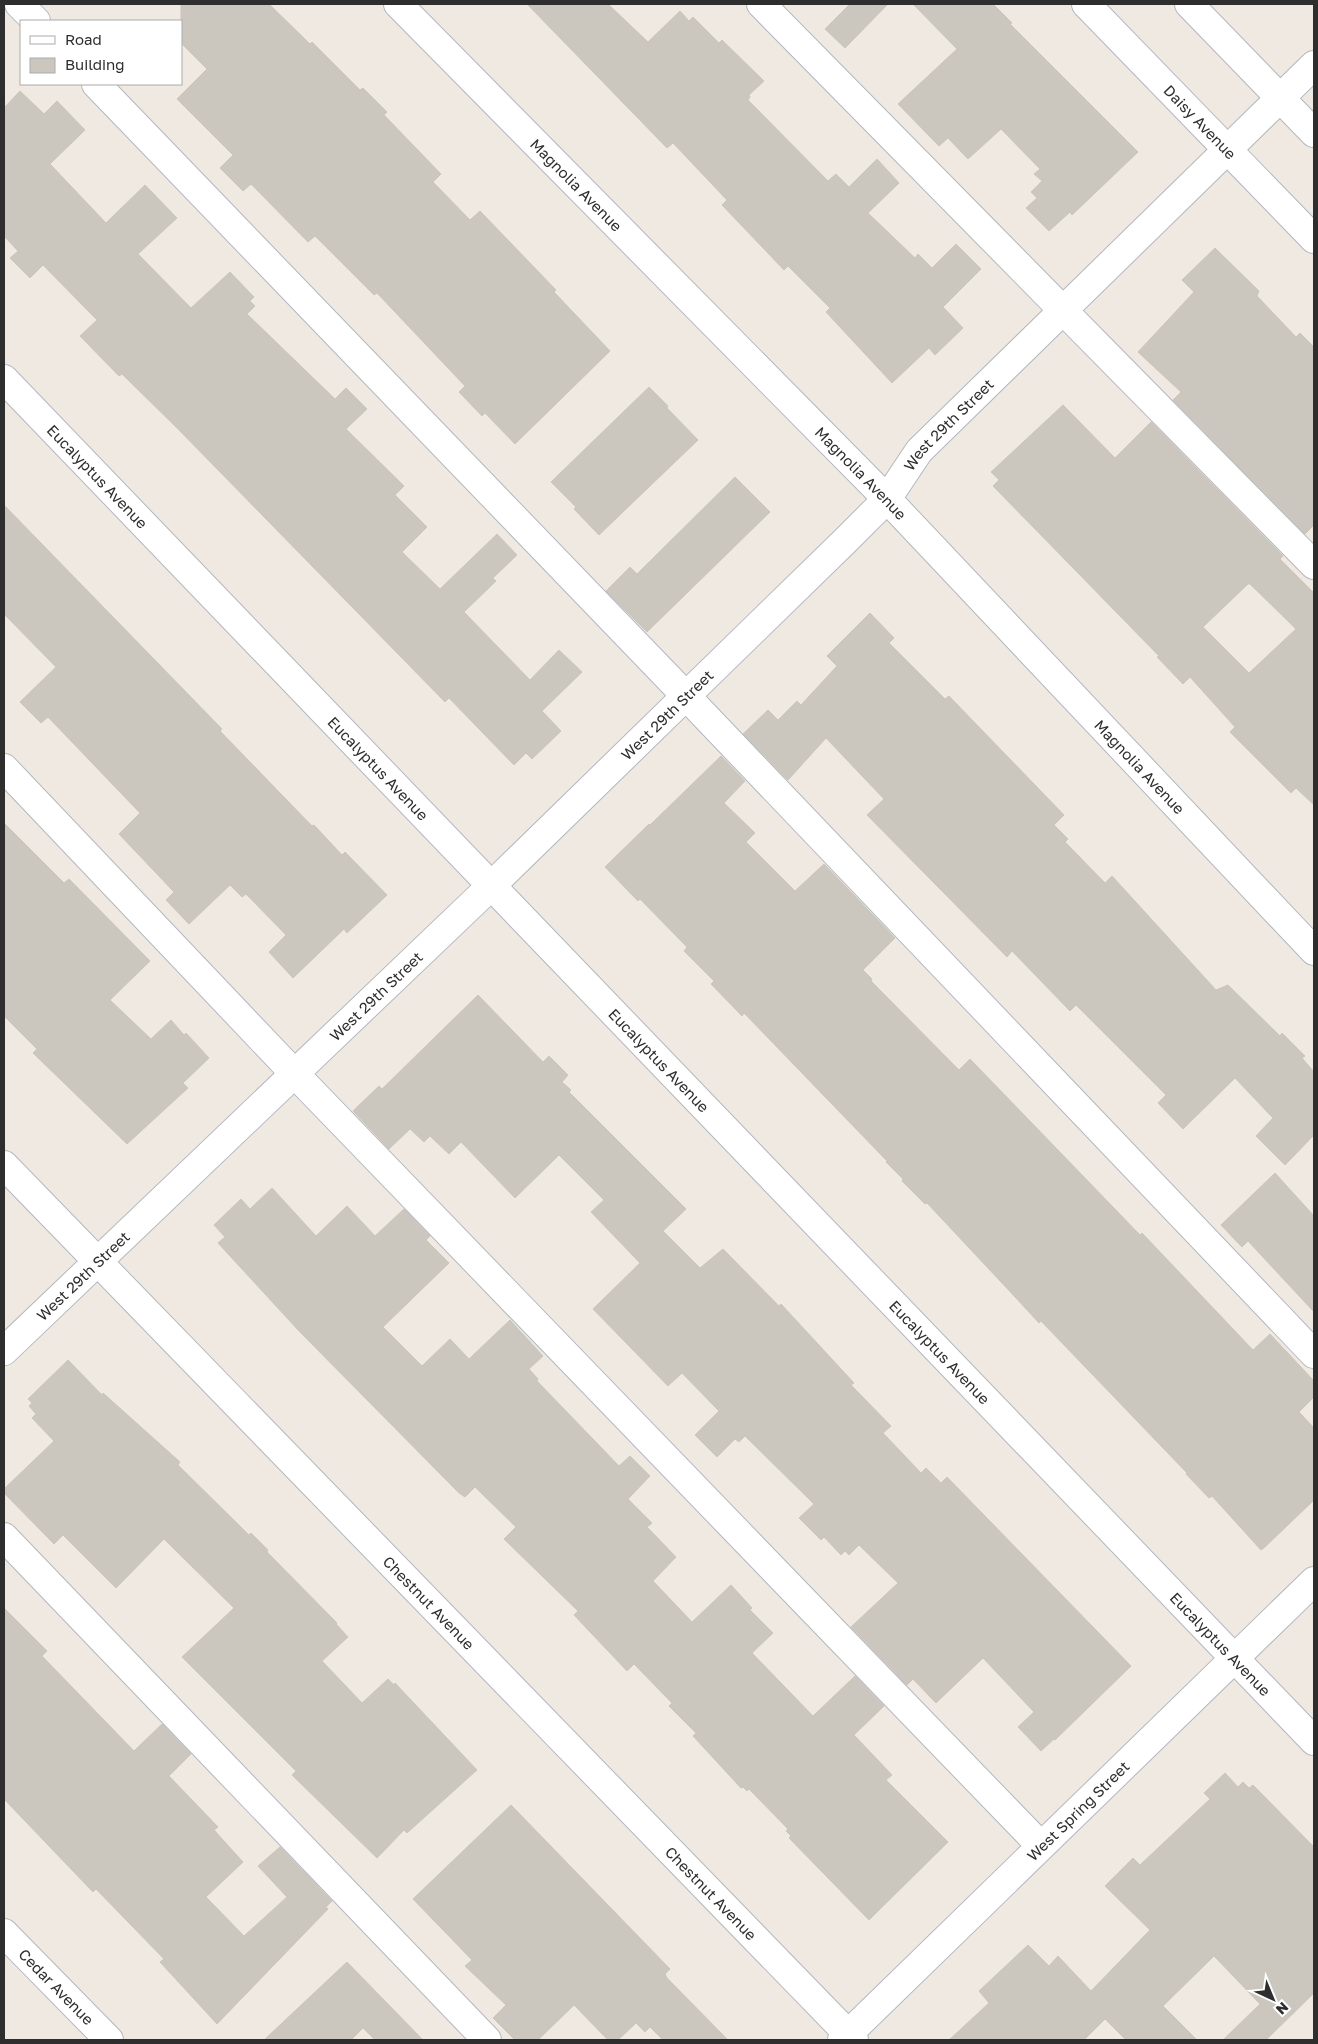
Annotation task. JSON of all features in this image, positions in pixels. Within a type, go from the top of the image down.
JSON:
[{"type":"street","points":[[19,4],[35,20]]},
{"type":"street","name":"Magnolia Avenue","points":[[398,4],[887,499],[1314,951]]},
{"type":"street","points":[[761,4],[1314,566]]},
{"type":"street","name":"Daisy Avenue","points":[[1086,4],[1314,239]]},
{"type":"street","points":[[1189,4],[1314,133]]},
{"type":"street","name":"West 29th Street","points":[[4,1351],[294,1072],[491,886],[887,499],[918,451],[1314,65]]},
{"type":"street","points":[[97,85],[686,696],[1314,1354]]},
{"type":"street","name":"Eucalyptus Avenue","points":[[4,379],[1314,1741]]},
{"type":"street","points":[[4,768],[294,1072],[1041,1846]]},
{"type":"street","name":"Chestnut Avenue","points":[[4,1165],[848,2038]]},
{"type":"street","points":[[4,1537],[487,2040]]},
{"type":"street","name":"West Spring Street","points":[[848,2038],[1041,1846],[1314,1580]]},
{"type":"street","name":"Cedar Avenue","points":[[4,1933],[109,2040]]},
{"type":"building","points":[[181,4],[269,4],[310,44],[312,42],[360,90],[363,88],[387,112],[384,115],[441,174],[433,182],[470,220],[480,211],[556,290],[554,292],[610,351],[515,444],[485,413],[482,416],[459,392],[465,386],[377,293],[374,295],[315,236],[308,242],[251,184],[243,191],[220,168],[233,155],[177,99],[207,69],[182,44]]},
{"type":"building","points":[[527,4],[608,4],[648,42],[680,11],[689,21],[693,17],[719,43],[722,40],[764,81],[749,95],[748,100],[828,181],[836,174],[849,187],[877,159],[899,183],[868,213],[915,258],[918,254],[932,268],[956,244],[981,269],[943,307],[963,328],[935,355],[929,348],[892,383],[826,312],[830,308],[788,266],[784,270],[722,205],[727,200],[673,143],[667,148]]},
{"type":"building","points":[[850,4],[888,4],[845,48],[825,29]]},
{"type":"building","points":[[913,4],[993,4],[1012,23],[1010,24],[1138,152],[1072,215],[1070,212],[1049,231],[1026,208],[1037,198],[1031,192],[1042,181],[1034,174],[1040,169],[1001,129],[968,159],[948,138],[939,146],[898,104],[957,49]]},
{"type":"building","points":[[20,91],[44,114],[57,101],[85,130],[50,164],[106,223],[145,185],[177,218],[138,254],[191,308],[230,272],[254,297],[250,301],[255,306],[247,314],[335,399],[346,388],[367,409],[346,429],[404,486],[395,495],[427,527],[402,552],[440,589],[497,534],[517,555],[493,578],[496,581],[464,612],[530,680],[559,650],[582,672],[542,711],[561,731],[532,759],[526,753],[514,765],[449,698],[445,702],[177,428],[122,374],[119,376],[80,336],[97,320],[43,265],[30,278],[10,258],[18,251],[4,236],[4,108]]},
{"type":"building","points":[[1215,248],[1259,291],[1257,296],[1296,337],[1300,333],[1314,347],[1314,525],[1305,534],[1173,400],[1181,392],[1138,352],[1194,292],[1182,280]]},
{"type":"building","points":[[649,387],[698,440],[599,535],[574,509],[576,507],[551,482]]},
{"type":"building","points":[[1063,405],[1115,458],[1151,422],[1283,556],[1280,559],[1314,593],[1314,805],[1296,788],[1291,793],[1230,732],[1235,727],[1190,677],[1183,684],[1157,657],[1159,656],[993,486],[999,480],[991,472]],"holes":[[[1250,584],[1296,629],[1249,673],[1203,627]]]},
{"type":"building","points":[[735,477],[770,512],[647,632],[606,591],[630,567],[637,574]]},
{"type":"building","points":[[4,505],[222,729],[220,731],[312,826],[314,825],[342,855],[345,852],[387,895],[347,933],[344,929],[293,978],[269,952],[286,935],[246,894],[242,897],[230,885],[189,924],[166,900],[174,892],[119,834],[140,813],[48,717],[41,723],[20,702],[56,667],[4,614]]},
{"type":"building","points":[[870,613],[894,638],[889,643],[945,699],[949,696],[1064,815],[1054,825],[1068,839],[1065,842],[1105,883],[1112,876],[1216,990],[1228,985],[1280,1036],[1282,1033],[1305,1056],[1302,1058],[1314,1072],[1314,1135],[1285,1165],[1256,1136],[1273,1118],[1235,1078],[1183,1129],[1158,1103],[1166,1095],[1076,1005],[1070,1011],[1012,951],[1007,957],[867,815],[884,799],[826,738],[788,780],[743,734],[768,710],[778,720],[797,701],[801,705],[837,666],[827,656]]},
{"type":"building","points":[[721,756],[745,781],[724,803],[755,833],[746,842],[795,891],[824,864],[895,938],[863,970],[872,979],[871,981],[959,1070],[970,1059],[1140,1235],[1142,1233],[1253,1350],[1270,1334],[1314,1381],[1314,1397],[1299,1412],[1314,1428],[1314,1500],[1261,1550],[1212,1496],[1209,1498],[1041,1321],[1039,1323],[927,1203],[925,1204],[902,1181],[903,1179],[887,1161],[744,1013],[742,1016],[711,984],[714,981],[684,951],[687,947],[640,899],[638,901],[605,867]]},
{"type":"building","points":[[4,823],[64,883],[69,879],[150,961],[110,1000],[151,1039],[171,1020],[209,1058],[183,1083],[188,1088],[127,1144],[33,1053],[37,1049],[4,1016]]},
{"type":"building","points":[[478,995],[543,1062],[549,1056],[568,1075],[562,1082],[571,1090],[569,1092],[686,1209],[663,1231],[700,1268],[723,1249],[779,1306],[781,1304],[854,1383],[851,1385],[891,1426],[883,1433],[921,1473],[926,1468],[941,1483],[947,1477],[1131,1666],[1055,1740],[1041,1751],[1018,1727],[1034,1712],[983,1658],[936,1703],[913,1679],[907,1685],[851,1627],[898,1583],[859,1545],[849,1555],[845,1551],[841,1555],[824,1537],[821,1540],[799,1518],[814,1504],[745,1436],[739,1442],[735,1439],[717,1457],[695,1435],[719,1411],[682,1373],[668,1386],[593,1309],[640,1263],[591,1212],[604,1200],[559,1155],[515,1198],[461,1142],[449,1154],[430,1136],[424,1142],[410,1129],[389,1149],[353,1111],[379,1086],[382,1089]]},
{"type":"building","points":[[1275,1173],[1314,1216],[1314,1312],[1248,1241],[1242,1247],[1221,1225]]},
{"type":"building","points":[[272,1188],[316,1236],[347,1206],[375,1236],[404,1209],[430,1236],[426,1240],[449,1263],[383,1327],[422,1366],[450,1339],[469,1359],[510,1320],[543,1356],[529,1369],[538,1379],[537,1381],[619,1466],[630,1456],[650,1476],[628,1499],[652,1523],[647,1527],[676,1557],[653,1581],[692,1622],[731,1585],[752,1608],[750,1610],[773,1633],[752,1653],[813,1716],[855,1676],[884,1706],[854,1735],[892,1775],[886,1780],[948,1842],[869,1920],[789,1838],[791,1836],[786,1831],[788,1829],[749,1789],[747,1791],[743,1787],[741,1788],[693,1736],[696,1733],[669,1706],[672,1703],[634,1664],[627,1671],[574,1615],[578,1611],[504,1539],[516,1527],[475,1487],[465,1497],[459,1493],[299,1331],[218,1243],[225,1237],[214,1225],[241,1199],[250,1209]]},
{"type":"building","points":[[68,1360],[102,1395],[103,1393],[180,1462],[178,1465],[249,1535],[251,1533],[268,1550],[267,1552],[337,1623],[348,1637],[322,1661],[362,1703],[388,1679],[394,1685],[395,1683],[477,1770],[407,1833],[404,1830],[377,1858],[292,1775],[296,1771],[182,1657],[234,1608],[164,1539],[116,1588],[63,1535],[54,1544],[4,1493],[4,1489],[54,1441],[32,1418],[36,1414],[29,1406],[32,1403],[28,1399]]},
{"type":"building","points":[[4,1608],[47,1651],[42,1656],[134,1751],[162,1724],[191,1754],[169,1776],[218,1827],[214,1830],[243,1862],[206,1897],[244,1936],[287,1897],[258,1866],[280,1847],[332,1901],[326,1907],[328,1909],[217,2024],[160,1962],[164,1959],[96,1889],[93,1892],[4,1799]]},
{"type":"building","points":[[1225,1773],[1238,1787],[1243,1782],[1249,1788],[1253,1785],[1314,1847],[1314,1993],[1266,2040],[1223,2040],[1260,2004],[1214,1956],[1163,2006],[1197,2040],[1126,2040],[1105,2019],[1084,2040],[949,2040],[989,2003],[979,1991],[1028,1945],[1049,1966],[1058,1956],[1091,1991],[1150,1930],[1105,1886],[1133,1858],[1140,1865],[1210,1799],[1204,1793]]},
{"type":"building","points":[[511,1805],[670,1969],[665,1974],[667,1978],[728,2040],[663,2040],[650,2027],[645,2032],[636,2023],[618,2040],[608,2040],[574,2005],[538,2040],[515,2040],[493,2018],[506,2005],[465,1966],[472,1960],[413,1899]]},
{"type":"building","points":[[347,1962],[423,2040],[375,2040],[363,2028],[351,2040],[264,2040]]}]
